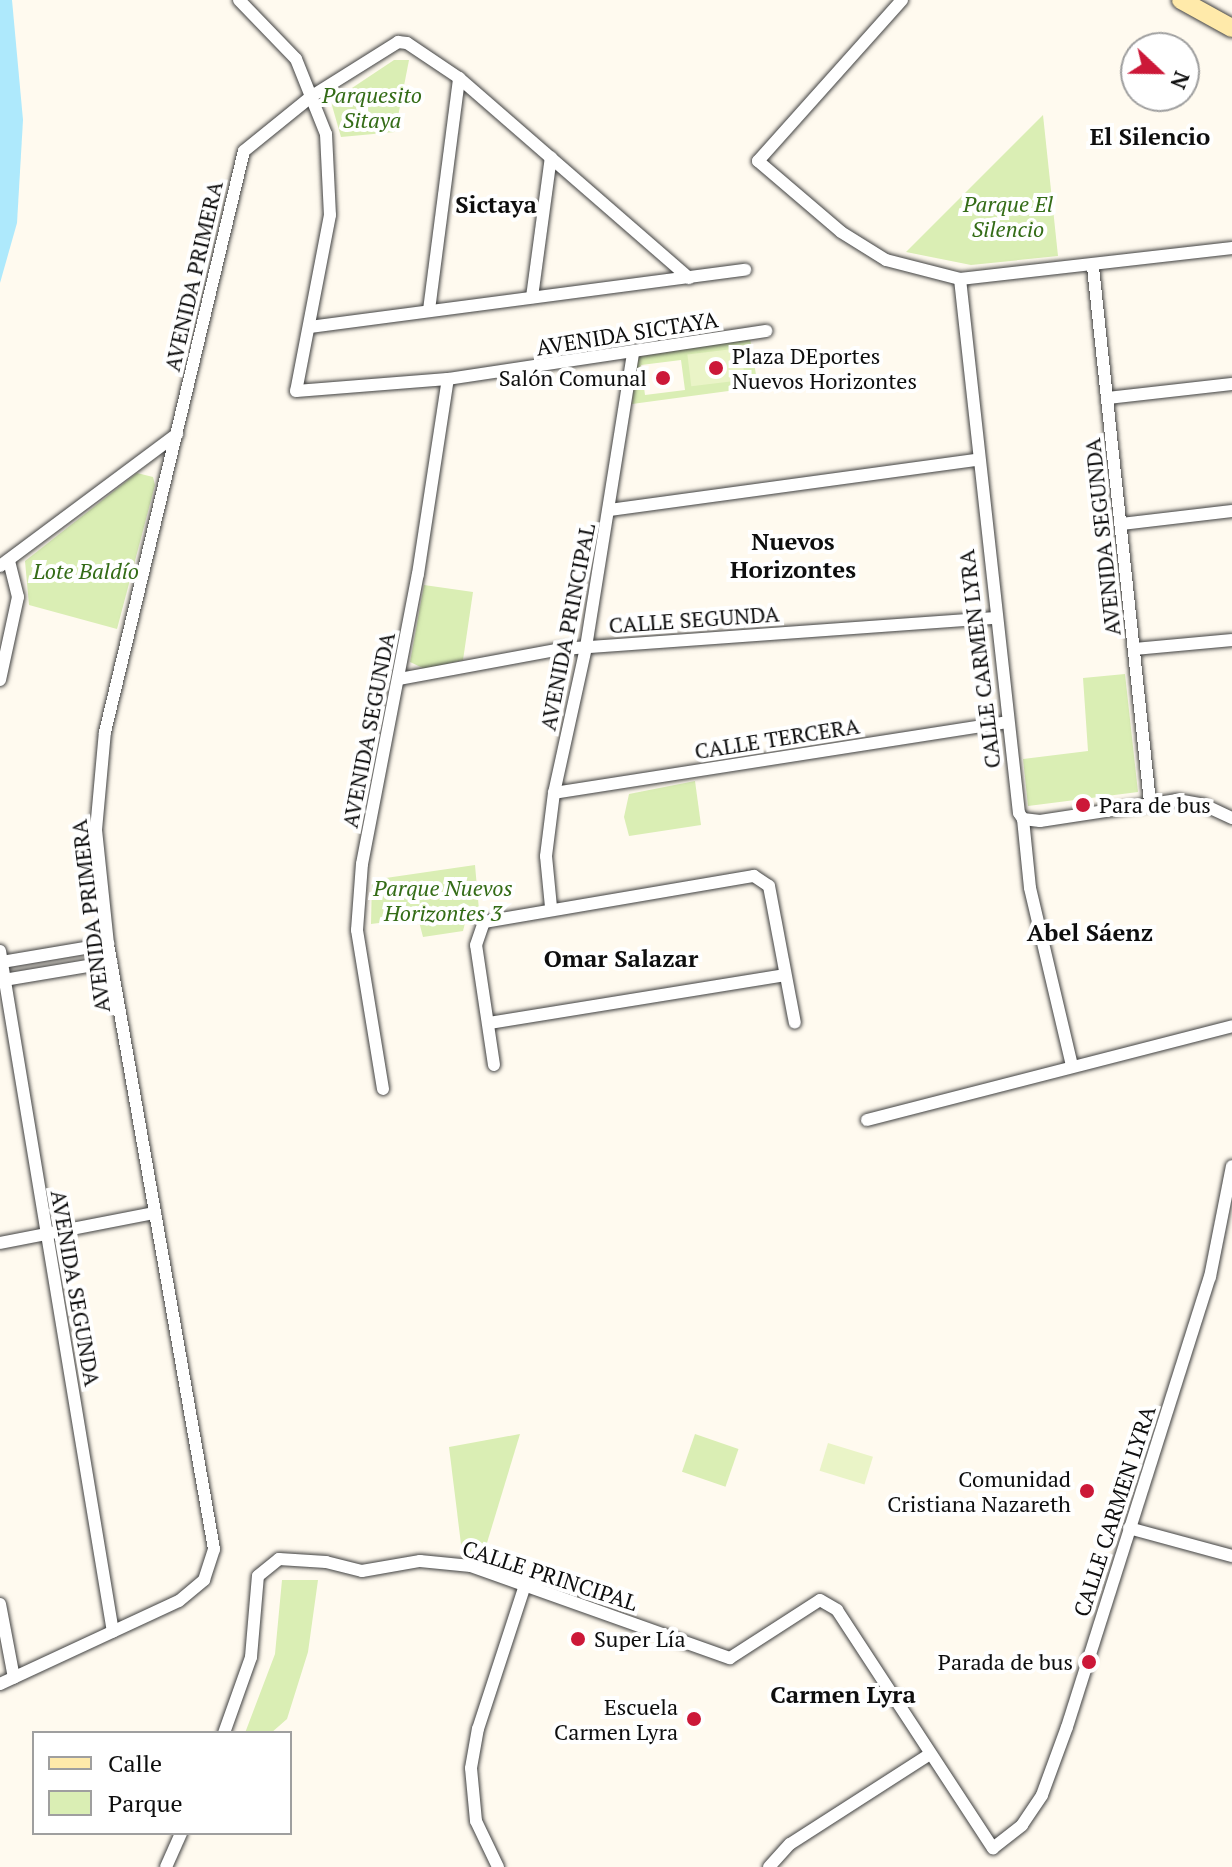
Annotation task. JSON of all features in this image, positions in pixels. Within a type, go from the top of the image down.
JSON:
[{"type":"street","name":"AVENIDA SICTAYA","points":[[239,0],[296,59],[326,134],[330,215],[296,391],[448,379],[633,354],[766,331]]},
{"type":"street","points":[[902,0],[758,161],[841,232],[886,260],[960,279],[1093,267],[1232,248]]},
{"type":"street","points":[[1181,0],[1232,28]]},
{"type":"street","points":[[312,96],[398,42],[407,43],[459,78],[689,278]]},
{"type":"street","points":[[429,310],[459,78]]},
{"type":"street","name":"AVENIDA PRIMERA","points":[[113,1632],[179,1601],[204,1580],[214,1549],[108,944],[96,830],[98,778],[244,151],[312,96]]},
{"type":"street","points":[[532,297],[551,157]]},
{"type":"street","name":"AVENIDA SEGUNDA","points":[[1093,267],[1150,802]]},
{"type":"street","points":[[310,327],[745,270]]},
{"type":"street","name":"CALLE CARMEN LYRA","points":[[960,279],[993,618],[1016,807],[1023,819]]},
{"type":"street","name":"AVENIDA PRINCIPAL","points":[[551,907],[546,856],[554,793],[586,647],[633,354]]},
{"type":"street","name":"AVENIDA SEGUNDA","points":[[383,1089],[357,930],[362,864],[399,679],[448,379]]},
{"type":"street","points":[[1107,398],[1232,384]]},
{"type":"street","points":[[0,680],[18,597],[4,563],[177,434]]},
{"type":"street","points":[[610,510],[977,460]]},
{"type":"street","points":[[1121,524],[1232,511]]},
{"type":"street","name":"CALLE SEGUNDA","points":[[399,679],[586,647],[993,618]]},
{"type":"street","points":[[1135,649],[1232,640]]},
{"type":"street","name":"CALLE TERCERA","points":[[554,793],[1007,722]]},
{"type":"street","points":[[1072,1066],[1030,888],[1023,819],[1068,818],[1150,802],[1204,805],[1232,818]]},
{"type":"street","points":[[494,1065],[476,945],[478,927],[551,907],[760,877],[769,886],[795,1023]]},
{"type":"street","points":[[1,956],[108,944]]},
{"type":"street","name":"AVENIDA SEGUNDA","points":[[1,956],[113,1632]]},
{"type":"street","points":[[4,980],[112,962]]},
{"type":"street","points":[[489,1023],[784,975]]},
{"type":"street","points":[[867,1120],[1232,1026]]},
{"type":"street","points":[[0,1047],[14,1044]]},
{"type":"street","name":"CALLE CARMEN LYRA","points":[[993,1848],[1022,1825],[1042,1795],[1210,1277],[1232,1166]]},
{"type":"street","points":[[0,1243],[155,1213]]},
{"type":"street","points":[[1129,1528],[1232,1556]]},
{"type":"street","name":"CALLE PRINCIPAL","points":[[225,1731],[251,1657],[258,1576],[279,1559],[326,1562],[362,1571],[420,1561],[459,1563],[730,1658],[814,1601],[827,1602],[837,1610],[993,1848]]},
{"type":"street","points":[[498,1867],[476,1821],[471,1768],[478,1729],[525,1585]]},
{"type":"street","points":[[0,1604],[14,1678]]},
{"type":"street","points":[[0,1684],[113,1632]]},
{"type":"street","points":[[769,1867],[790,1844],[930,1754]]},
{"type":"street","points":[[166,1867],[180,1835]]},
{"type":"green space","name":"Parquesito Sitaya","points":[[394,60],[409,60],[395,132],[341,137],[331,102]]},
{"type":"green space","name":"Parque El Silencio","points":[[1043,115],[1058,256],[971,265],[906,252]]},
{"type":"green space","points":[[750,338],[758,387],[632,404],[637,357]],"holes":[[[681,360],[685,390],[645,395],[641,365]]]},
{"type":"green space","name":"Plaza DEportes Nuevos Horizontes","points":[[741,348],[745,380],[691,386],[687,355]]},
{"type":"green space","name":"Lote Baldío","points":[[137,473],[153,477],[155,485],[117,629],[29,605],[25,561]]},
{"type":"green space","points":[[424,585],[473,592],[463,660],[425,669],[410,662]]},
{"type":"green space","points":[[1125,674],[1138,792],[1028,806],[1023,759],[1088,751],[1083,678]]},
{"type":"green space","points":[[695,781],[701,825],[629,836],[624,817],[629,794]]},
{"type":"green space","name":"Parque Nuevos Horizontes 3","points":[[475,865],[479,910],[466,919],[463,931],[423,937],[418,918],[371,924],[372,880]]},
{"type":"green space","points":[[520,1434],[483,1556],[462,1552],[449,1447]]},
{"type":"green space","points":[[695,1434],[738,1449],[725,1487],[682,1472]]},
{"type":"green space","points":[[828,1443],[873,1457],[864,1484],[820,1471]]},
{"type":"green space","points":[[282,1580],[318,1580],[308,1652],[287,1719],[273,1731],[246,1731],[275,1654]]},
{"type":"water","points":[[0,0],[12,0],[23,120],[17,223],[0,283]]},
{"type":"place","name":"Plaza DEportes Nuevos Horizontes","points":[[716,368]]},
{"type":"place","name":"Salón Comunal","points":[[663,378]]},
{"type":"place","name":"Para de bus","points":[[1083,805]]},
{"type":"place","name":"Comunidad Cristiana Nazareth","points":[[1087,1491]]},
{"type":"place","name":"Super Lía","points":[[578,1639]]},
{"type":"place","name":"Parada de bus","points":[[1089,1662]]},
{"type":"place","name":"Escuela Carmen Lyra","points":[[694,1719]]},
{"type":"district","name":"El Silencio","points":[[1150,137]]},
{"type":"district","name":"Sictaya","points":[[496,205]]},
{"type":"district","name":"Nuevos Horizontes","points":[[793,556]]},
{"type":"district","name":"Abel Sáenz","points":[[1090,933]]},
{"type":"district","name":"Omar Salazar","points":[[621,959]]},
{"type":"district","name":"Carmen Lyra","points":[[843,1695]]}]
